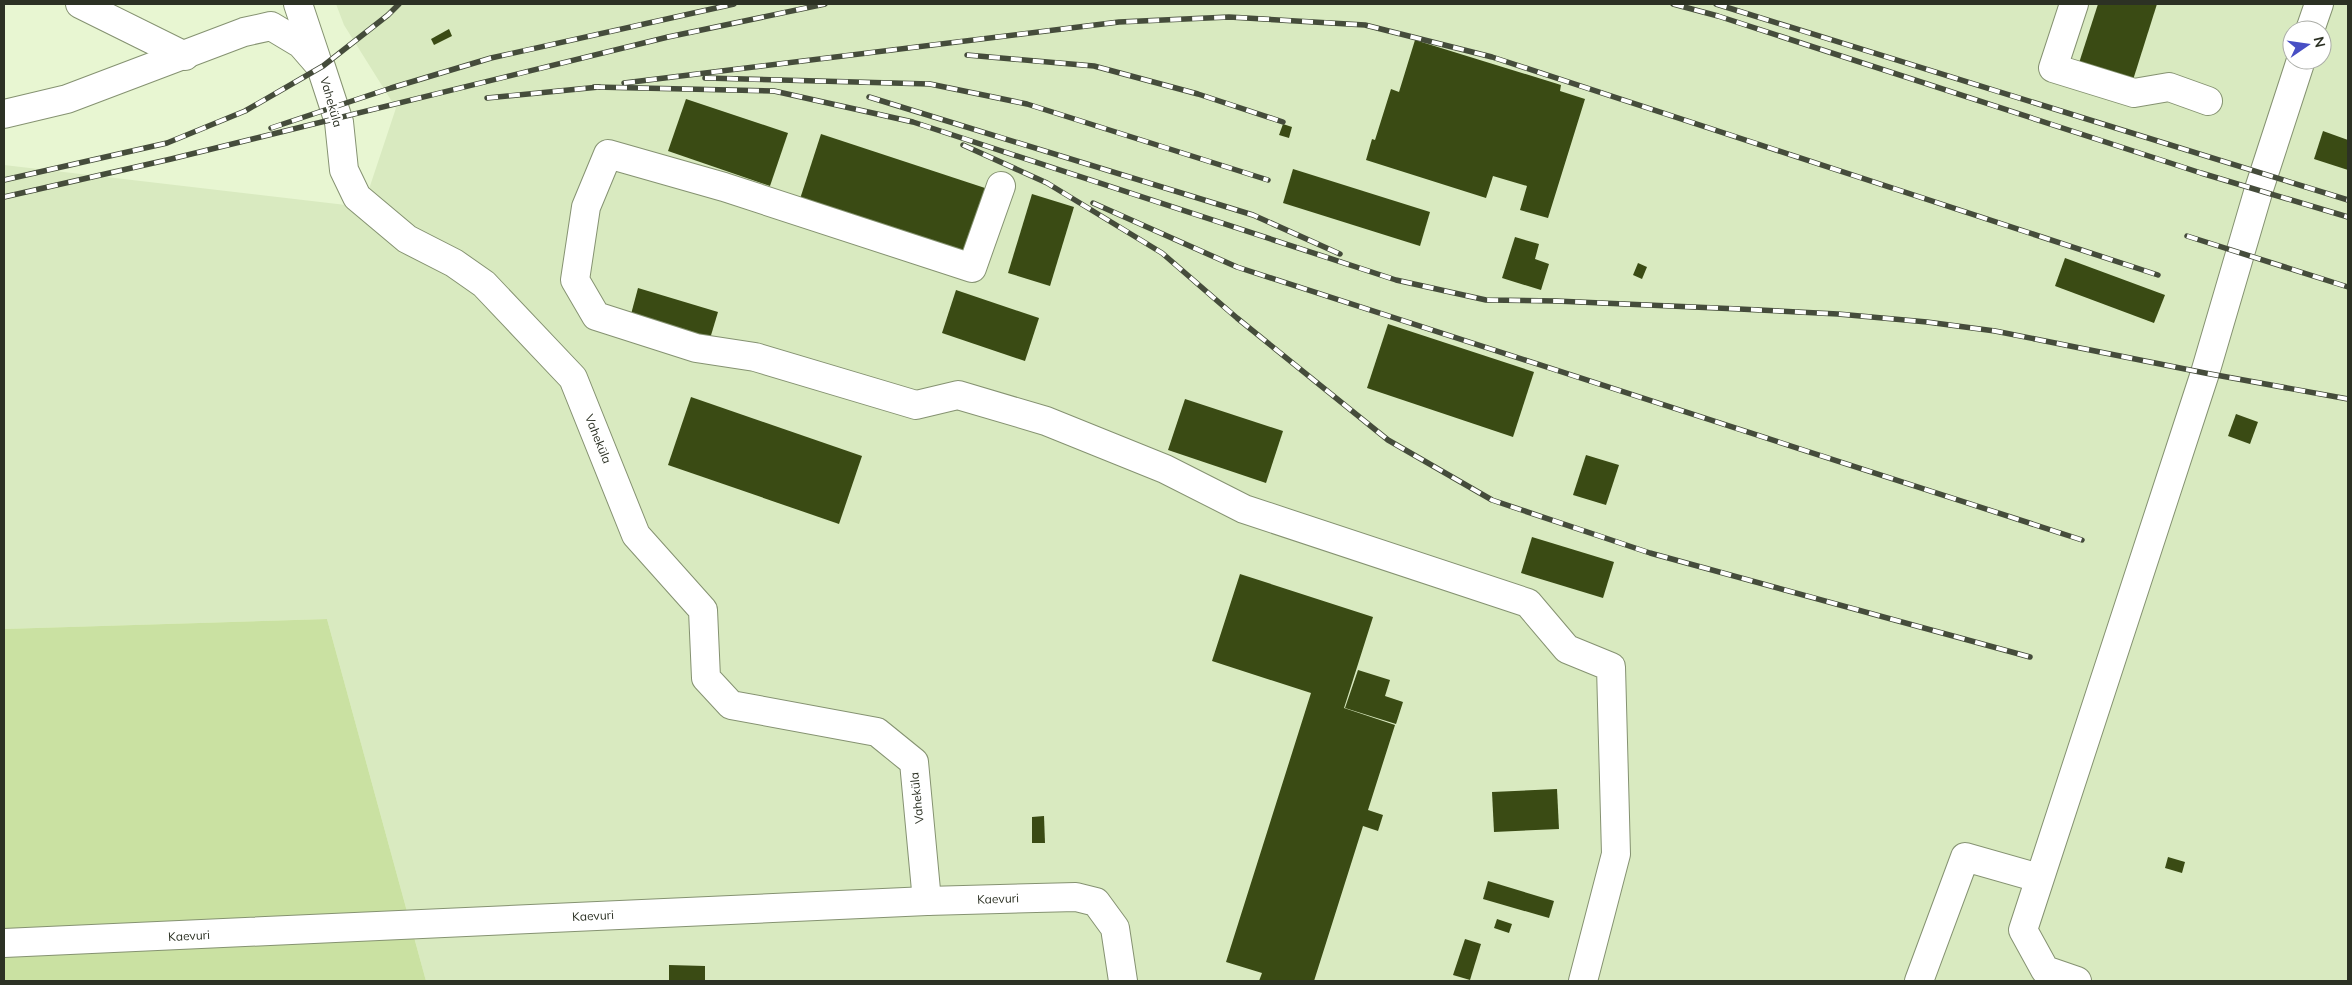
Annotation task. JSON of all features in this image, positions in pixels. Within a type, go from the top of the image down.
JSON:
[{"type":"street","points":[[80,4],[185,56]]},
{"type":"street","points":[[298,4],[316,60]]},
{"type":"street","points":[[2074,4],[2052,68],[2134,93],[2168,87],[2208,100]]},
{"type":"street","points":[[2313,20],[2319,4]]},
{"type":"street","name":"Vaheküla","points":[[185,56],[244,32],[271,26],[301,44],[316,60],[321,67],[338,118],[344,170],[357,197],[408,238],[454,263],[484,284],[573,378],[636,535],[703,610],[706,678],[731,704],[877,732],[914,762],[927,901]]},
{"type":"street","points":[[4,114],[67,99],[185,56]]},
{"type":"street","points":[[2076,981],[2045,970],[2023,930],[2205,373],[2259,189],[2298,70]]},
{"type":"street","points":[[1000,186],[972,268],[724,187],[608,154],[586,207],[575,280],[596,316],[640,332],[696,348],[755,357],[916,405],[958,395],[1046,421],[1165,468],[1244,509],[1528,603],[1567,649],[1612,667],[1616,854],[1583,981]]},
{"type":"street","points":[[1919,981],[1964,857],[2039,878]]},
{"type":"street","name":"Kaevuri","points":[[4,943],[927,901],[1076,897],[1096,902],[1115,928],[1123,981]]},
{"type":"shaded area","points":[[336,4],[2348,4],[2348,981],[426,981],[327,619],[4,629],[4,165],[363,207],[396,108],[344,25]]},
{"type":"shaded area","points":[[327,619],[426,981],[4,981],[4,629]]},
{"type":"building","points":[[2098,4],[2157,4],[2133,80],[2079,63]]},
{"type":"building","points":[[449,29],[452,36],[434,45],[431,39]]},
{"type":"building","points":[[1415,40],[1561,85],[1560,91],[1585,99],[1548,218],[1520,210],[1527,186],[1493,176],[1486,198],[1366,160],[1372,139],[1375,140],[1391,89],[1399,92]]},
{"type":"building","points":[[686,99],[788,133],[770,186],[668,151]]},
{"type":"building","points":[[1283,124],[1292,127],[1289,138],[1279,135]]},
{"type":"building","points":[[2323,131],[2348,140],[2348,170],[2314,159]]},
{"type":"building","points":[[821,134],[985,188],[963,256],[799,202]]},
{"type":"building","points":[[1293,169],[1430,212],[1420,246],[1283,203]]},
{"type":"building","points":[[1032,194],[1074,207],[1050,286],[1008,273]]},
{"type":"building","points":[[1515,237],[1539,244],[1535,259],[1549,264],[1541,290],[1502,278]]},
{"type":"building","points":[[2065,258],[2165,295],[2154,323],[2055,286]]},
{"type":"building","points":[[1638,263],[1647,267],[1642,279],[1633,275]]},
{"type":"building","points":[[638,288],[718,312],[709,342],[630,318]]},
{"type":"building","points":[[956,290],[1039,318],[1025,361],[942,333]]},
{"type":"building","points":[[1388,324],[1534,372],[1513,437],[1367,388]]},
{"type":"building","points":[[691,397],[862,456],[839,524],[668,465]]},
{"type":"building","points":[[1185,399],[1283,431],[1266,483],[1168,450]]},
{"type":"building","points":[[2236,414],[2258,422],[2250,444],[2228,436]]},
{"type":"building","points":[[1586,455],[1619,465],[1606,505],[1573,495]]},
{"type":"building","points":[[1532,537],[1614,562],[1603,598],[1521,573]]},
{"type":"building","points":[[1240,574],[1373,617],[1344,708],[1395,725],[1368,810],[1383,815],[1378,831],[1363,826],[1314,981],[1259,981],[1262,973],[1226,962],[1311,693],[1212,661]]},
{"type":"building","points":[[1358,670],[1390,680],[1385,696],[1403,702],[1396,724],[1345,708]]},
{"type":"building","points":[[1557,789],[1559,829],[1494,832],[1492,792]]},
{"type":"building","points":[[1044,816],[1045,843],[1032,843],[1032,817]]},
{"type":"building","points":[[2168,857],[2185,862],[2182,873],[2165,868]]},
{"type":"building","points":[[1488,881],[1554,901],[1549,918],[1483,899]]},
{"type":"building","points":[[1497,919],[1512,924],[1509,933],[1494,928]]},
{"type":"building","points":[[1465,939],[1481,944],[1470,980],[1453,975]]},
{"type":"building","points":[[669,965],[705,966],[705,981],[669,981]]},
{"type":"railway","points":[[4,180],[167,143],[245,111],[323,66],[388,15],[399,4]]},
{"type":"railway","points":[[271,128],[391,88],[491,58],[734,4]]},
{"type":"railway","points":[[4,197],[171,159],[668,37],[825,4]]},
{"type":"railway","points":[[1673,4],[1718,16],[2201,173],[2348,217]]},
{"type":"railway","points":[[1716,4],[2348,200]]},
{"type":"railway","points":[[624,83],[1119,22],[1229,17],[1365,25],[1492,57],[2158,275]]},
{"type":"railway","points":[[967,55],[1094,66],[1198,94],[1283,122]]},
{"type":"railway","points":[[705,78],[930,84],[1027,104],[1268,180]]},
{"type":"railway","points":[[594,87],[774,91],[913,122],[1396,280],[1486,300],[1739,309],[1838,314],[1927,322],[1995,331],[2205,373],[2348,399]]},
{"type":"railway","points":[[487,98],[599,87]]},
{"type":"railway","points":[[869,97],[1253,215],[1340,254]]},
{"type":"railway","points":[[963,145],[1047,183],[1162,253],[1237,318],[1388,440],[1492,500],[1650,553],[2030,657]]},
{"type":"railway","points":[[1093,203],[1237,267],[2082,540]]},
{"type":"railway","points":[[2187,236],[2348,287]]}]
